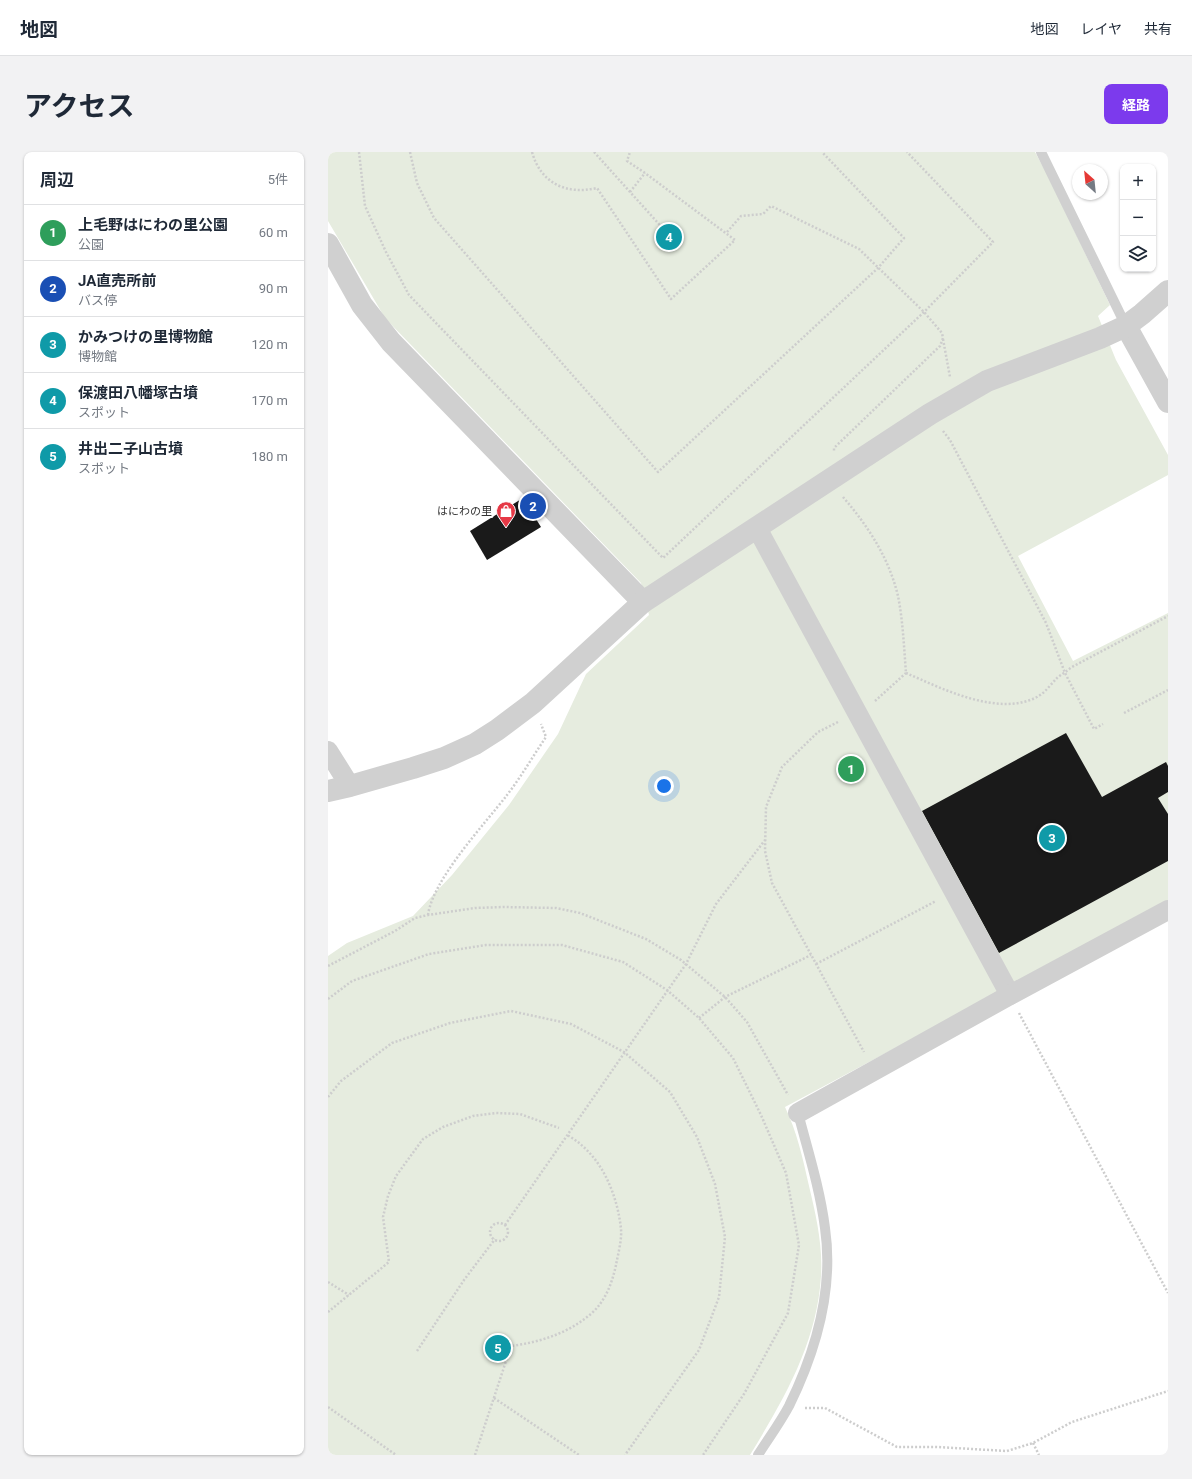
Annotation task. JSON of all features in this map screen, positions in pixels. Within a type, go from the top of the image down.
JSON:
[{"type":"street","points":[[328,244],[362,305],[391,342],[643,602]]},
{"type":"street","points":[[328,791],[350,786],[444,758],[475,744],[533,704],[643,602],[961,395],[994,378],[1100,338],[1126,326],[1168,291]]},
{"type":"street","points":[[1126,326],[1168,402]]},
{"type":"street","points":[[757,528],[1010,995]]},
{"type":"street","points":[[328,751],[350,786]]},
{"type":"street","points":[[798,1113],[873,1070],[1168,910]]},
{"type":"lane","points":[[1041,152],[1126,326]]},
{"type":"lane","points":[[758,1455],[788,1408],[816,1340],[824,1308],[826,1276],[825,1229],[798,1113]]},
{"type":"path","points":[[359,152],[366,206],[386,252],[409,295],[663,558],[924,312],[993,242],[907,152]]},
{"type":"path","points":[[410,152],[417,182],[434,218],[658,472],[878,268],[904,238],[822,152]]},
{"type":"path","points":[[532,152],[537,166],[546,177],[557,185],[570,190],[584,191],[597,188],[671,299],[735,240],[727,232],[627,161],[630,152]]},
{"type":"path","points":[[594,152],[677,244]]},
{"type":"path","points":[[630,192],[645,173]]},
{"type":"path","points":[[727,232],[741,216],[763,214],[771,206],[859,249],[924,312],[942,333],[950,377],[961,395]]},
{"type":"path","points":[[834,454],[834,448],[940,346],[943,338]]},
{"type":"path","points":[[941,429],[950,440],[1046,623],[1065,673],[1094,729],[1103,724]]},
{"type":"path","points":[[840,493],[865,522],[887,562],[898,596],[906,673]]},
{"type":"path","points":[[906,673],[960,696],[1009,704],[1028,701],[1039,696],[1065,673],[1168,616]]},
{"type":"path","points":[[873,1070],[772,883],[765,851],[766,807],[782,767],[818,732],[870,706],[906,673]]},
{"type":"path","points":[[1124,713],[1168,690]]},
{"type":"path","points":[[428,915],[429,904],[452,865],[508,794],[546,736],[533,704]]},
{"type":"path","points":[[506,1225],[566,1135],[686,964],[716,904],[765,840]]},
{"type":"path","points":[[816,964],[944,897],[953,889]]},
{"type":"path","points":[[328,966],[395,931],[415,918],[428,915],[475,908],[556,908],[580,913],[646,938],[686,964],[725,997],[747,1022],[798,1113]]},
{"type":"path","points":[[328,999],[352,981],[429,954],[486,944],[562,945],[623,962],[668,990],[699,1018],[732,1058],[761,1115],[786,1173],[799,1245],[788,1313],[744,1394],[703,1455]]},
{"type":"path","points":[[699,1018],[725,997],[811,955]]},
{"type":"path","points":[[1010,995],[1168,1293]]},
{"type":"path","points":[[328,1097],[341,1081],[392,1043],[450,1023],[511,1011],[571,1024],[624,1052],[670,1092],[698,1137],[715,1184],[725,1237],[719,1297],[699,1350],[625,1455]]},
{"type":"path","points":[[328,1312],[388,1262],[383,1216],[388,1196],[396,1176],[423,1140],[443,1127],[472,1116],[496,1113],[520,1114],[560,1128]]},
{"type":"path","points":[[475,1455],[511,1346],[531,1343],[556,1336],[576,1326],[593,1312],[610,1288],[619,1249],[621,1229],[612,1188],[605,1172],[577,1140],[566,1135]]},
{"type":"path","points":[[497,1224],[506,1225],[508,1231],[507,1236],[503,1240],[495,1239],[491,1235],[492,1227],[497,1224]]},
{"type":"path","points":[[417,1351],[464,1280],[495,1239]]},
{"type":"path","points":[[328,1282],[349,1295]]},
{"type":"path","points":[[788,1408],[826,1408],[897,1447],[938,1447],[1007,1451],[1033,1442],[1072,1422],[1168,1391]]},
{"type":"path","points":[[494,1398],[579,1455]]},
{"type":"path","points":[[328,1407],[396,1455]]},
{"type":"path","points":[[1033,1442],[1039,1455]]},
{"type":"shaded area","points":[[328,152],[1035,152],[1110,305],[1098,316],[1116,360],[1168,455],[1168,475],[1018,556],[1073,661],[1168,613],[1168,902],[785,1107],[799,1146],[814,1208],[820,1242],[821,1276],[813,1324],[797,1370],[775,1413],[750,1455],[328,1455],[328,956],[347,943],[413,916],[452,875],[509,805],[558,734],[586,674],[649,615],[641,583],[385,318],[328,221]]},
{"type":"building","points":[[523,498],[541,527],[487,560],[470,531]]},
{"type":"building","points":[[1066,733],[1102,797],[1166,762],[1168,766],[1168,792],[1158,798],[1168,814],[1168,861],[999,953],[922,811]]},
{"type":"place","name":"保渡田八幡塚古墳","points":[[669,237]]},
{"type":"place","name":"JA直売所前","points":[[533,506]]},
{"type":"place","name":"はにわの里","points":[[506,528]]},
{"type":"place","name":"上毛野はにわの里公園","points":[[851,769]]},
{"type":"place","name":"かみつけの里博物館","points":[[1052,838]]},
{"type":"place","name":"井出二子山古墳","points":[[498,1348]]}]
